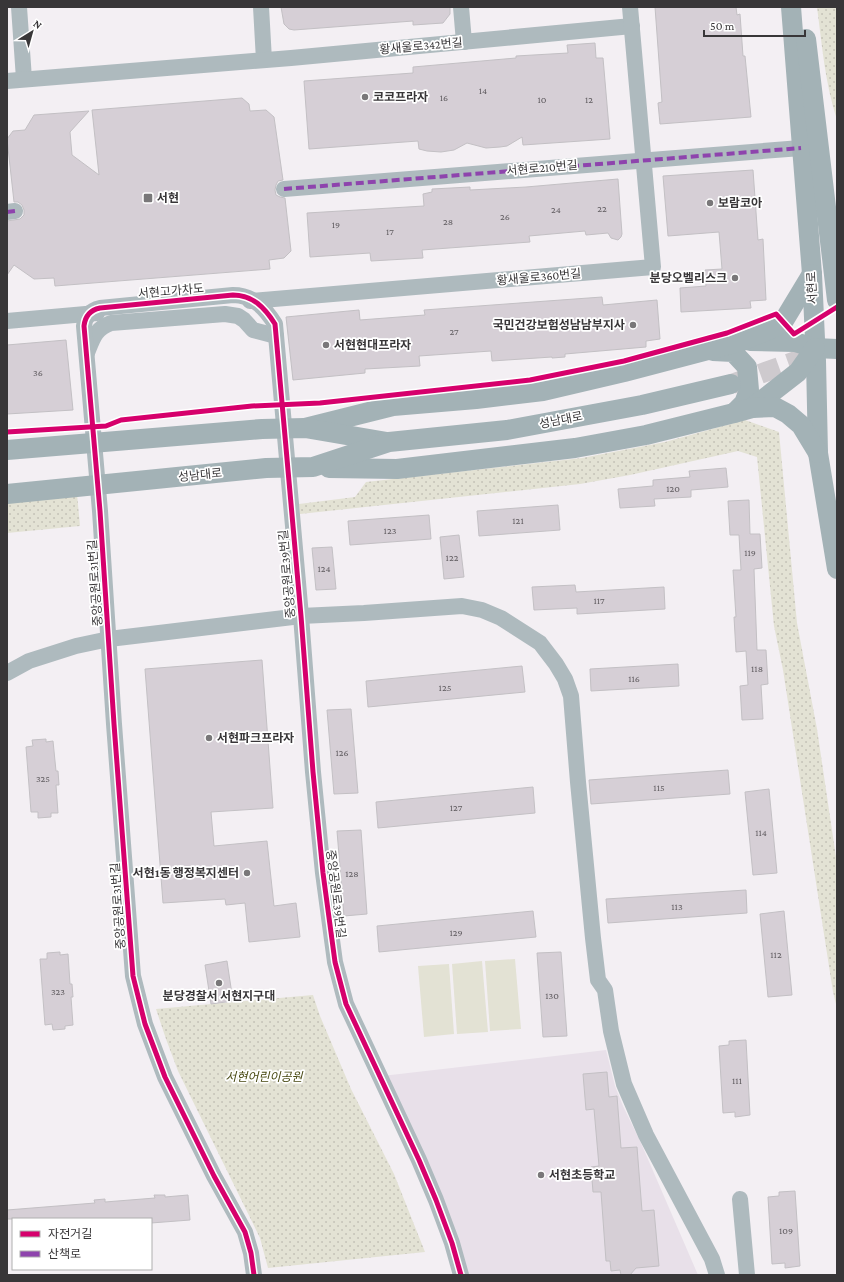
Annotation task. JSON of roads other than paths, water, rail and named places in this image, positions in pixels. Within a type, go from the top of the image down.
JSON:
[{"type":"main road","name":"서현로","points":[[791,7],[812,274],[818,453],[837,569]]},
{"type":"main road","name":"서현로","points":[[804,7],[806,42],[833,242],[837,300]]},
{"type":"main road","points":[[306,428],[393,406],[476,399],[543,391],[742,341],[784,322],[812,274]]},
{"type":"main road","points":[[742,341],[795,342],[815,348],[837,349]]},
{"type":"main road","points":[[743,411],[798,372],[815,348]]},
{"type":"main road","points":[[710,350],[733,352],[747,367],[749,390],[744,403],[743,411]]},
{"type":"main road","name":"성남대로","points":[[7,494],[266,468],[313,467],[389,442],[507,430],[642,405],[731,384]]},
{"type":"main road","points":[[313,467],[397,469],[575,448],[646,435],[743,411],[775,407],[788,414],[801,425],[818,453]]},
{"type":"main road","name":"성남대로","points":[[7,450],[262,429],[306,428],[389,442]]},
{"type":"street","points":[[19,7],[24,79]]},
{"type":"street","points":[[261,7],[264,60]]},
{"type":"street","points":[[461,7],[464,42]]},
{"type":"street","name":"황새울로360번길","points":[[7,321],[653,267],[630,7]]},
{"type":"street","name":"황새울로342번길","points":[[7,81],[264,60],[632,26]]},
{"type":"street","name":"서현로210번길","points":[[284,188],[801,148]]},
{"type":"street","name":"서현고가차도","points":[[100,511],[85,322],[91,312],[100,308],[239,295],[254,301],[269,314],[275,324],[289,492]]},
{"type":"street","points":[[87,355],[97,331],[111,323],[226,314],[238,316],[253,330],[276,336]]},
{"type":"street","name":"중앙공원로39번길","points":[[289,492],[301,616],[313,772],[323,873],[335,962],[346,1004],[419,1160],[436,1200],[452,1243],[461,1275]]},
{"type":"street","name":"중앙공원로31번길","points":[[100,511],[133,976],[145,1024],[165,1077],[214,1176],[245,1232],[251,1252],[254,1275]]},
{"type":"street","points":[[7,674],[29,661],[76,646],[108,639],[301,616],[462,606],[482,610],[500,618],[540,643],[565,679],[571,696],[598,980],[606,990],[611,1031],[624,1084],[646,1134],[712,1259],[717,1275]]},
{"type":"street","points":[[740,1199],[747,1275]]},
{"type":"tunnel","points":[[732,384],[818,353]]},
{"type":"place","name":"코코프라자","points":[[365,97]]},
{"type":"place","name":"서현","points":[[148,198]]},
{"type":"place","name":"보람코아","points":[[710,203]]},
{"type":"place","name":"분당오벨리스크","points":[[735,278]]},
{"type":"place","name":"국민건강보험성남남부지사","points":[[633,325]]},
{"type":"place","name":"서현현대프라자","points":[[326,345]]},
{"type":"place","name":"서현파크프라자","points":[[209,738]]},
{"type":"place","name":"서현1동 행정복지센터","points":[[247,873]]},
{"type":"place","name":"분당경찰서 서현지구대","points":[[219,983]]},
{"type":"place","name":"서현초등학교","points":[[541,1175]]},
{"type":"park label","name":"서현어린이공원","points":[[264,1077]]}]
